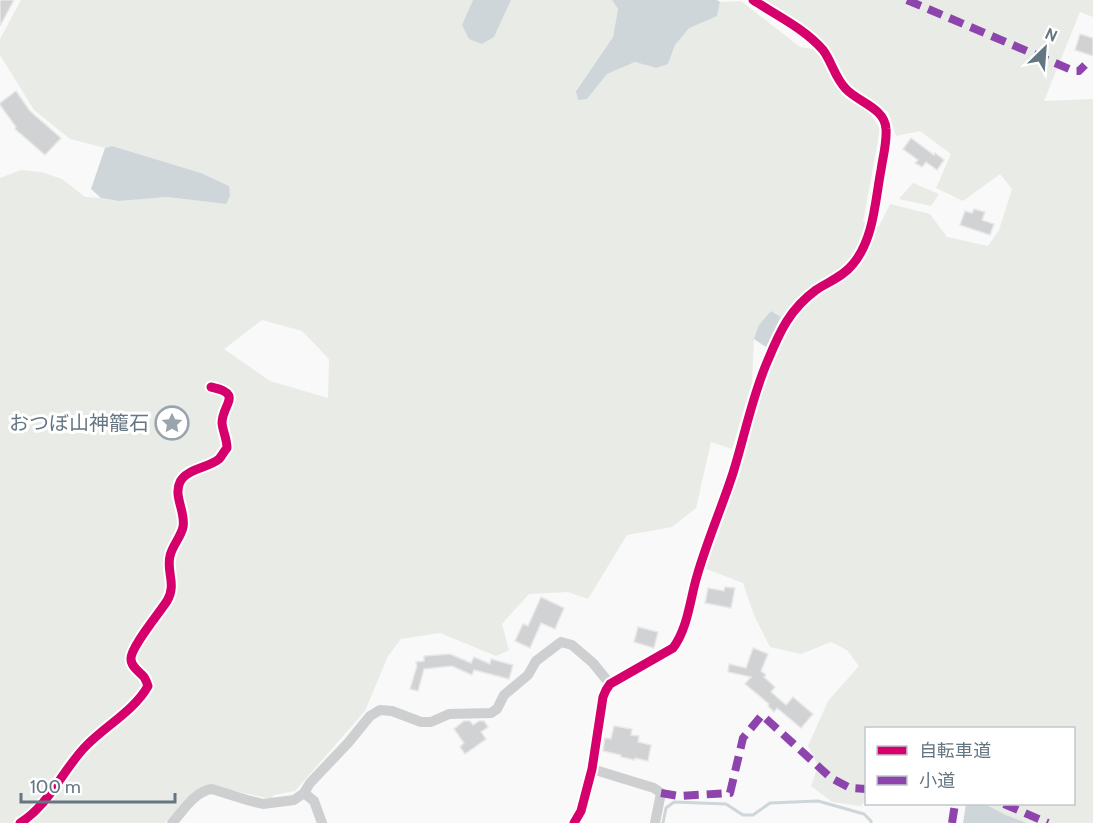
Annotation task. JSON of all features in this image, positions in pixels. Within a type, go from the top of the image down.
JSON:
[{"type":"street","points":[[574,823],[581,811],[592,769],[606,690],[610,684],[673,648],[680,639],[697,575],[734,471],[755,395],[767,361],[790,314],[798,304],[816,290],[846,272],[863,248],[869,231],[886,142],[886,127],[882,117],[841,84],[825,53],[816,42],[753,0]]},
{"type":"street","points":[[20,823],[40,806],[86,746],[135,703],[148,686],[145,678],[130,660],[140,639],[168,599],[171,591],[168,565],[183,526],[182,507],[177,493],[179,483],[189,473],[220,458],[227,448],[222,422],[229,400],[228,395],[220,389],[210,387]]},
{"type":"street","points":[[172,823],[199,794],[207,789],[263,804],[294,800],[303,793],[370,716],[380,710],[392,711],[421,722],[431,722],[449,714],[491,713],[497,709],[504,694],[528,675],[536,661],[561,642],[572,645],[593,663],[610,684]]},
{"type":"street","points":[[592,769],[654,788],[661,793],[655,823]]},
{"type":"street","points":[[303,793],[314,801],[322,823]]},
{"type":"shaded area","points":[[21,0],[473,0],[462,25],[494,37],[511,0],[612,0],[618,9],[613,37],[576,90],[587,99],[607,74],[635,62],[655,68],[668,64],[675,45],[689,27],[717,16],[720,2],[741,1],[800,47],[817,50],[842,95],[868,110],[880,129],[863,222],[879,226],[890,204],[930,214],[947,237],[988,246],[999,230],[1012,189],[1000,174],[963,201],[936,188],[951,154],[920,131],[896,136],[888,112],[850,87],[823,43],[762,0],[1093,0],[1093,17],[1080,12],[1044,101],[1093,99],[1093,823],[1027,823],[987,805],[1075,805],[1075,727],[865,727],[865,801],[861,806],[832,802],[811,786],[818,766],[808,746],[828,701],[859,666],[847,650],[831,642],[801,654],[770,647],[754,615],[743,583],[704,568],[758,396],[789,324],[771,311],[754,339],[752,383],[732,449],[711,442],[696,508],[672,527],[627,535],[588,599],[568,592],[529,594],[502,624],[509,650],[496,656],[440,633],[401,639],[388,656],[365,711],[295,791],[274,795],[271,799],[208,785],[199,789],[164,823],[0,823],[0,178],[21,170],[41,172],[62,179],[85,197],[119,201],[167,197],[226,204],[229,186],[201,173],[112,146],[105,148],[70,139],[34,110],[0,55],[0,39]],"holes":[[[262,320],[302,331],[329,359],[328,398],[270,381],[224,349]]]},
{"type":"shaded area","points":[[473,0],[511,0],[494,37],[482,44],[469,39],[462,25]]},
{"type":"shaded area","points":[[612,0],[717,0],[720,2],[717,16],[689,28],[675,45],[668,64],[656,68],[635,62],[607,74],[587,99],[578,100],[576,91],[613,37],[618,9]]},
{"type":"shaded area","points":[[112,146],[201,173],[229,186],[230,196],[226,204],[167,197],[119,201],[101,198],[91,189],[105,148]]},
{"type":"shaded area","points":[[913,183],[939,194],[931,206],[899,199]]},
{"type":"shaded area","points":[[771,311],[781,317],[766,347],[754,339],[759,325]]},
{"type":"shaded area","points":[[966,805],[987,805],[1027,823],[963,823]]},
{"type":"building","points":[[0,0],[14,0],[0,26]]},
{"type":"building","points":[[1080,34],[1093,38],[1093,56],[1075,50]]},
{"type":"building","points":[[16,91],[30,111],[61,138],[45,155],[15,129],[16,127],[0,105]]},
{"type":"building","points":[[911,138],[944,160],[937,170],[926,162],[922,167],[915,163],[918,160],[903,149]]},
{"type":"building","points":[[974,209],[985,212],[982,220],[994,224],[990,235],[960,225],[965,211],[972,213]]},
{"type":"building","points":[[725,587],[735,588],[731,608],[705,603],[708,588],[724,591]]},
{"type":"building","points":[[541,597],[564,608],[555,629],[541,623],[530,648],[515,641],[523,624],[528,626]]},
{"type":"building","points":[[638,627],[658,632],[654,648],[634,642]]},
{"type":"building","points":[[753,648],[768,654],[761,671],[775,687],[771,692],[786,705],[793,697],[813,714],[801,728],[777,708],[774,712],[768,706],[769,704],[745,684],[751,677],[728,672],[729,664],[746,668]]},
{"type":"building","points":[[450,654],[471,663],[474,657],[490,664],[491,659],[513,665],[509,679],[474,670],[472,675],[452,666],[424,669],[418,691],[410,689],[417,666],[416,662],[424,661],[424,656]]},
{"type":"building","points":[[464,721],[470,721],[473,725],[484,721],[488,727],[481,732],[486,739],[465,754],[460,747],[464,743],[454,729]]},
{"type":"building","points":[[614,726],[632,729],[631,735],[639,736],[638,742],[651,745],[648,761],[621,757],[621,755],[603,751],[605,738],[611,739]]},
{"type":"waterway","points":[[663,823],[666,808],[674,802],[726,804],[743,815],[753,815],[770,803],[818,801],[864,814],[871,823]]},
{"type":"marked path","points":[[907,0],[1074,71],[1079,71],[1085,65]]},
{"type":"marked path","points":[[661,793],[679,796],[730,793],[743,738],[762,715],[831,778],[850,788],[865,789]]},
{"type":"marked path","points":[[952,823],[955,805]]},
{"type":"marked path","points":[[1006,805],[1048,823]]},
{"type":"cycle path","points":[[574,823],[581,811],[592,769],[606,690],[610,684],[673,648],[682,632],[701,563],[733,473],[757,388],[777,340],[799,305],[853,264],[865,243],[873,219],[885,144],[886,129],[881,116],[842,85],[823,50],[816,42],[753,0]]},
{"type":"cycle path","points":[[20,823],[39,807],[85,747],[127,711],[148,686],[144,677],[132,664],[131,659],[140,639],[170,595],[170,556],[183,527],[178,487],[187,474],[219,459],[227,448],[222,423],[229,396],[211,387]]},
{"type":"place","name":"おつぼ山神籠石","points":[[172,423]]}]
